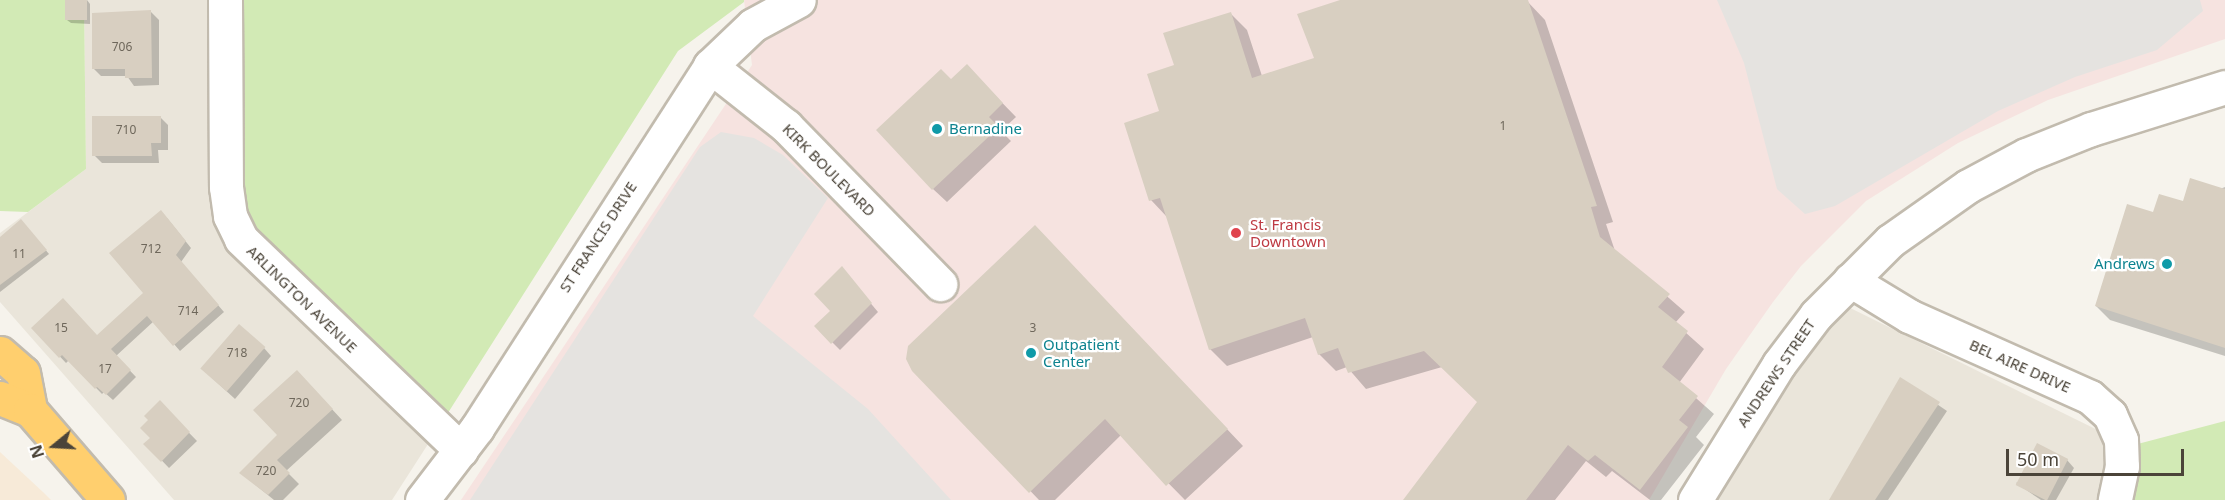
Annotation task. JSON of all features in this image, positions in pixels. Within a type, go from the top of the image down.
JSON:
[{"type":"highway","points":[[0,353],[23,373],[15,404],[108,500]]},
{"type":"street","name":"ARLINGTON AVENUE","points":[[225,0],[226,188],[230,216],[241,239],[460,450]]},
{"type":"street","name":"ST FRANCIS DRIVE","points":[[422,500],[460,450],[710,66],[753,26],[799,0]]},
{"type":"street","name":"KIRK BOULEVARD","points":[[710,66],[786,126],[940,284]]},
{"type":"street","name":"ANDREWS STREET","points":[[1695,500],[1779,364],[1850,280],[1929,212],[2026,155],[2091,129],[2225,87]]},
{"type":"street","name":"BEL AIRE DRIVE","points":[[1850,280],[1909,316],[2090,397],[2110,415],[2121,440],[2122,466],[2115,500]]},
{"type":"shaded area","points":[[84,0],[228,0],[439,427],[392,500],[174,500],[0,302],[0,233],[86,169]]},
{"type":"shaded area","name":"St. Francis Downtown","points":[[744,0],[2225,0],[2225,39],[2048,100],[1958,143],[1866,201],[1801,266],[1773,302],[1726,369],[1649,500],[461,500],[752,65]]},
{"type":"shaded area","points":[[1717,0],[2200,0],[2203,11],[2157,50],[2075,77],[1998,111],[1835,206],[1805,214],[1777,189],[1744,63]]},
{"type":"shaded area","points":[[721,132],[754,138],[783,155],[828,198],[753,316],[868,409],[951,500],[470,500],[700,147]]},
{"type":"shaded area","points":[[1830,298],[2130,446],[2111,500],[1699,500]]},
{"type":"shaded area","points":[[0,452],[44,493],[51,500],[0,500]]},
{"type":"green space","points":[[0,0],[84,0],[86,169],[28,212],[0,211]]},
{"type":"green space","points":[[228,0],[744,0],[744,2],[678,51],[439,427],[225,194]]},
{"type":"green space","points":[[2225,421],[2225,500],[2111,500],[2130,446]]},
{"type":"building","points":[[65,0],[87,0],[87,20],[65,20]]},
{"type":"building","points":[[1340,0],[1528,0],[1597,206],[1591,207],[1600,237],[1670,294],[1658,307],[1688,331],[1662,367],[1698,396],[1679,420],[1688,427],[1640,490],[1595,455],[1588,461],[1568,445],[1526,500],[1403,500],[1477,402],[1424,351],[1348,373],[1338,348],[1318,355],[1305,318],[1209,350],[1160,198],[1149,201],[1124,123],[1159,111],[1147,74],[1174,65],[1163,33],[1231,12],[1252,78],[1314,58],[1297,14]]},
{"type":"building","points":[[151,10],[152,78],[125,78],[125,69],[92,69],[92,13]]},
{"type":"building","name":"Bernadine","points":[[967,64],[1003,103],[989,117],[999,127],[932,190],[876,130],[941,69],[951,79]]},
{"type":"building","points":[[92,116],[161,116],[161,143],[151,143],[152,156],[92,156]]},
{"type":"building","name":"Andrews","points":[[2190,178],[2225,189],[2225,348],[2095,306],[2127,204],[2153,212],[2159,194],[2183,201]]},
{"type":"building","points":[[161,210],[186,241],[176,255],[219,305],[173,346],[147,316],[111,349],[131,370],[106,395],[97,387],[95,389],[62,355],[59,358],[31,328],[63,298],[97,335],[143,293],[109,253]]},
{"type":"building","points":[[21,219],[47,250],[0,285],[0,237]]},
{"type":"building","name":"Outpatient Center","points":[[1035,225],[1228,429],[1166,486],[1105,419],[1029,493],[912,371],[906,359],[908,346]]},
{"type":"building","points":[[842,266],[872,303],[831,344],[814,326],[830,311],[814,294]]},
{"type":"building","points":[[239,324],[265,347],[227,391],[200,369]]},
{"type":"building","points":[[297,370],[333,409],[277,460],[290,473],[268,495],[239,473],[277,435],[253,410]]},
{"type":"building","points":[[1900,377],[1940,402],[1875,500],[1829,500]]},
{"type":"building","points":[[160,400],[190,432],[161,462],[143,444],[150,438],[140,428],[148,420],[144,416]]},
{"type":"building","points":[[2037,443],[2068,459],[2047,500],[2016,485]]},
{"type":"place","name":"Bernadine","points":[[937,129]]},
{"type":"place","name":"St. Francis Downtown","points":[[1236,233]]},
{"type":"place","name":"Andrews","points":[[2167,264]]},
{"type":"place","name":"Outpatient Center","points":[[1031,353]]}]
